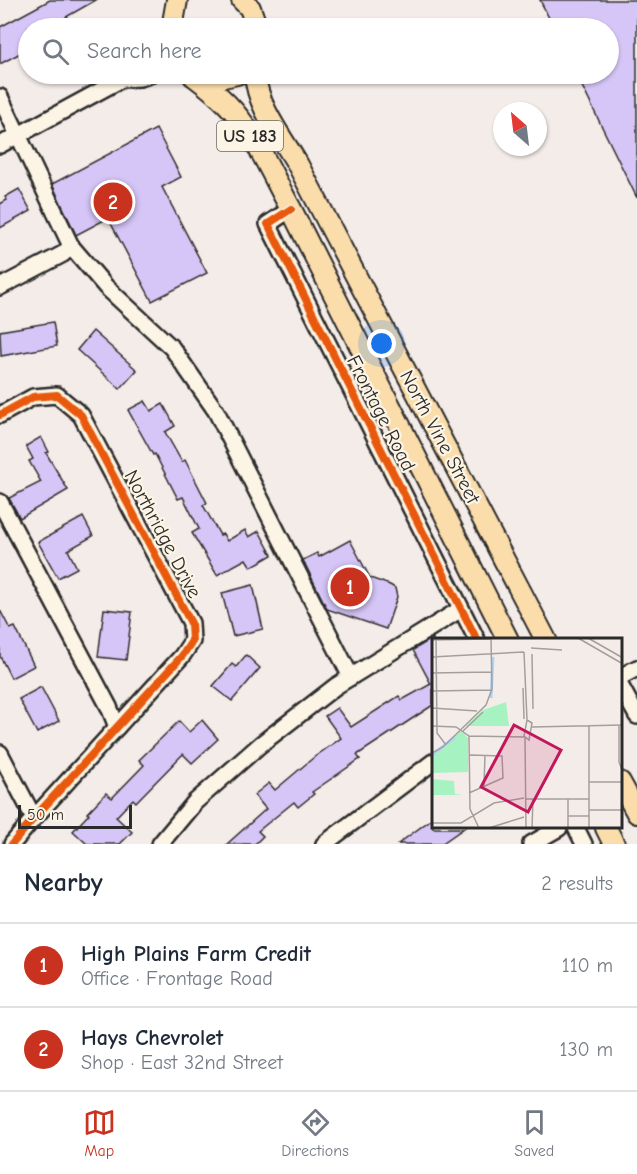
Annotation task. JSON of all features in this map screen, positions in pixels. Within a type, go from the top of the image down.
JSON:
[{"type":"main road","points":[[242,0],[250,8],[254,18]]},
{"type":"main road","name":"North Vine Street","points":[[204,84],[228,104],[237,116],[291,209],[507,638]]},
{"type":"main road","name":"North Vine Street","points":[[257,84],[268,114],[298,165],[545,638]]},
{"type":"main road","points":[[622,784],[637,813]]},
{"type":"main road","points":[[606,829],[614,844]]},
{"type":"street","points":[[0,145],[109,84]]},
{"type":"street","points":[[0,97],[71,246],[106,287],[172,348],[216,411],[351,677]]},
{"type":"street","name":"Frontage Road","points":[[291,209],[268,224],[476,638]]},
{"type":"street","points":[[0,287],[63,254],[71,246]]},
{"type":"street","name":"Northridge Drive","points":[[0,415],[33,397],[57,395],[81,415],[191,623],[192,641],[182,656],[12,844]]},
{"type":"street","points":[[0,502],[109,707],[117,727]]},
{"type":"street","points":[[160,844],[195,802],[336,686],[461,609]]},
{"type":"street","points":[[622,676],[637,668]]},
{"type":"street","points":[[622,687],[637,716]]},
{"type":"street","points":[[0,753],[34,818]]},
{"type":"street","points":[[324,844],[432,763]]},
{"type":"street","points":[[531,844],[557,829]]},
{"type":"street","points":[[577,829],[585,844]]},
{"type":"building","points":[[50,0],[96,0],[67,18],[18,18],[18,54],[0,64],[0,27]]},
{"type":"building","points":[[540,0],[637,0],[637,198],[581,84],[619,84],[619,18],[549,18]]},
{"type":"building","points":[[156,129],[181,177],[162,187],[207,273],[152,301],[108,218],[76,235],[52,184]]},
{"type":"building","points":[[19,189],[31,211],[0,228],[0,204],[7,200],[5,197]]},
{"type":"building","points":[[53,322],[57,346],[1,356],[0,331]]},
{"type":"building","points":[[93,331],[137,370],[120,389],[77,350]]},
{"type":"building","points":[[145,401],[151,411],[163,404],[175,426],[165,432],[182,462],[185,460],[207,503],[203,505],[220,535],[223,534],[227,541],[245,530],[249,537],[259,531],[272,555],[251,567],[246,559],[217,575],[192,533],[199,529],[183,497],[178,499],[155,454],[153,455],[128,410]]},
{"type":"building","points":[[41,437],[49,452],[46,453],[68,490],[20,518],[9,498],[41,482],[29,461],[33,459],[26,446]]},
{"type":"building","points":[[83,517],[93,536],[68,550],[77,568],[58,578],[38,542]]},
{"type":"building","points":[[350,540],[370,578],[395,588],[397,597],[386,629],[327,609],[303,560],[317,553],[319,557]]},
{"type":"building","points":[[253,585],[263,629],[233,636],[222,593]]},
{"type":"building","points":[[104,609],[132,612],[126,660],[98,657]]},
{"type":"building","points":[[0,610],[10,629],[15,627],[34,666],[11,678],[0,656]]},
{"type":"building","points":[[432,639],[432,706],[357,755],[360,759],[312,792],[314,794],[298,807],[294,802],[258,831],[263,836],[255,844],[227,844],[266,809],[254,795],[269,783],[275,790],[341,738],[325,716],[337,708],[351,727],[399,696],[402,700],[431,684],[413,650]]},
{"type":"building","points":[[246,655],[260,668],[232,701],[213,686],[232,664],[236,667]]},
{"type":"building","points":[[41,687],[59,721],[37,733],[19,699]]},
{"type":"building","points":[[202,720],[218,739],[192,763],[183,754],[136,802],[133,799],[116,817],[132,832],[120,844],[87,844],[73,831],[106,793],[112,798],[144,765],[139,760],[179,721],[189,732]]},
{"type":"building","points":[[432,819],[432,829],[463,829],[441,844],[398,844]]},
{"type":"cycle path","points":[[291,209],[268,224],[476,638]]},
{"type":"cycle path","points":[[0,415],[33,397],[57,395],[81,415],[191,623],[192,641],[182,656],[12,844]]},
{"type":"place","name":"Hays Chevrolet","points":[[113,202]]},
{"type":"place","name":"High Plains Farm Credit","points":[[350,587]]}]
